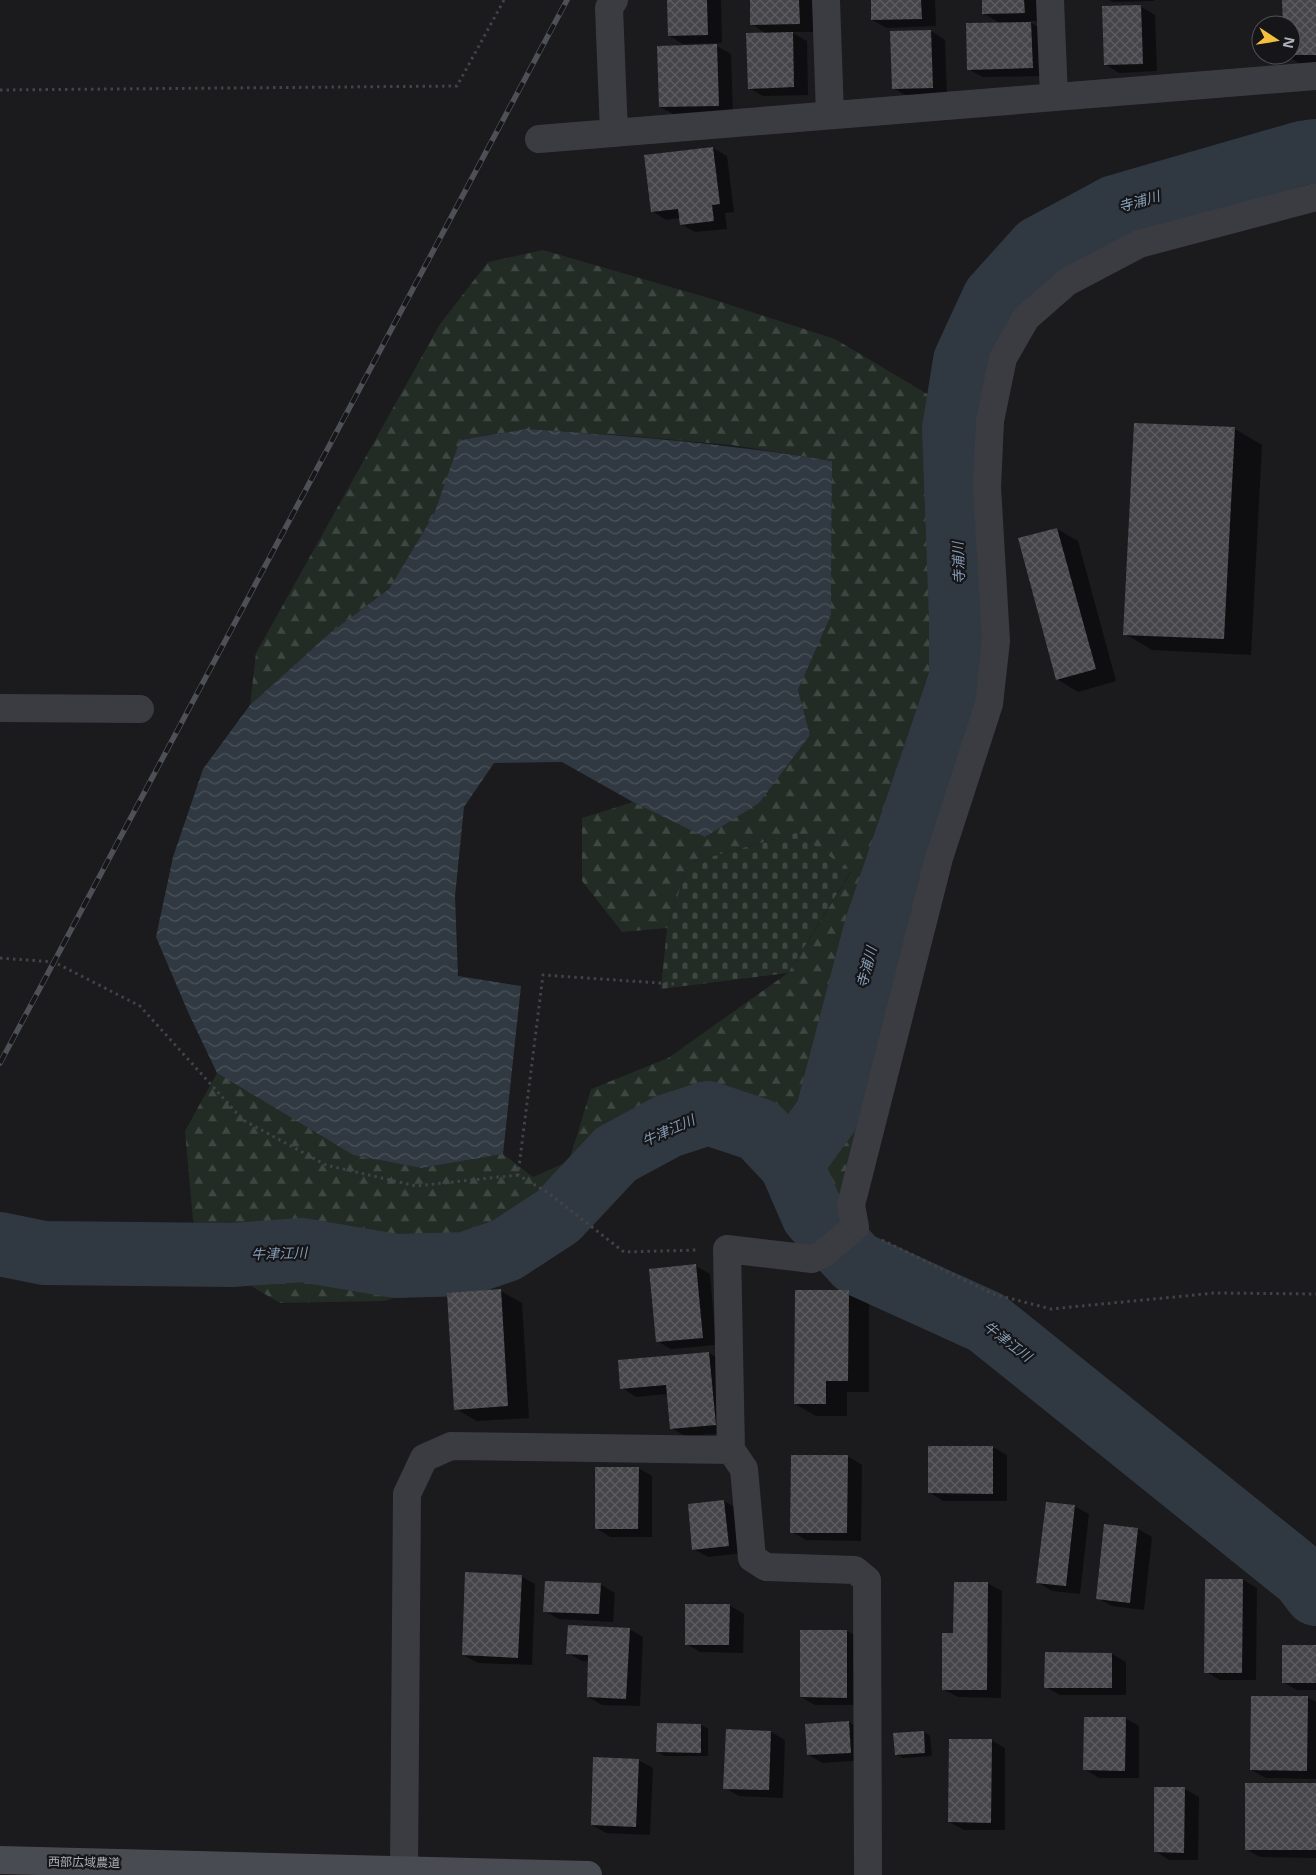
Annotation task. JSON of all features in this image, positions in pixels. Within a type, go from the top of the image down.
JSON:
[{"type":"street","points":[[614,0],[609,8],[614,132]]},
{"type":"street","points":[[826,0],[830,115]]},
{"type":"street","points":[[1050,0],[1054,97]]},
{"type":"street","points":[[539,139],[1316,76]]},
{"type":"street","points":[[868,1875],[867,1580],[855,1570],[766,1567],[752,1558],[744,1469],[731,1450],[727,1249],[812,1259],[823,1254],[855,1227],[851,1205],[939,858],[989,704],[996,641],[987,478],[990,421],[1003,358],[1026,318],[1067,282],[1139,244],[1316,197]]},
{"type":"street","points":[[0,708],[140,709]]},
{"type":"street","points":[[404,1870],[407,1494],[424,1458],[451,1446],[731,1450]]},
{"type":"street","name":"西部広域農道","points":[[0,1860],[404,1870],[483,1874],[588,1875]]},
{"type":"path","points":[[0,90],[456,86],[504,0]]},
{"type":"path","points":[[0,958],[54,962],[140,1006],[243,1120],[326,1165],[416,1186],[518,1175],[547,1192],[624,1252],[727,1249]]},
{"type":"path","points":[[518,1175],[543,975],[674,984]]},
{"type":"path","points":[[855,1227],[993,1294],[1050,1309],[1215,1293],[1316,1294]]},
{"type":"green space","points":[[543,250],[709,298],[835,339],[971,420],[983,577],[978,688],[933,809],[841,1203],[823,1229],[787,1218],[759,1158],[698,1137],[597,1193],[532,1252],[385,1301],[280,1303],[246,1283],[193,1221],[185,1131],[217,1073],[353,1155],[421,1168],[503,1154],[533,1177],[569,1161],[591,1089],[668,1058],[788,973],[851,872],[796,833],[689,863],[667,928],[622,932],[582,881],[582,818],[633,802],[706,837],[810,735],[798,690],[831,615],[832,461],[732,445],[527,429],[460,440],[434,514],[389,589],[330,633],[250,705],[256,653],[440,324],[488,262]]},
{"type":"green space","points":[[796,833],[851,871],[788,973],[661,989],[667,928],[689,863]]},
{"type":"water","points":[[527,429],[680,441],[832,461],[831,615],[798,690],[810,735],[759,803],[705,837],[633,802],[562,762],[494,763],[464,807],[455,896],[458,976],[521,986],[503,1154],[421,1168],[353,1155],[217,1073],[156,937],[173,857],[203,769],[250,705],[330,633],[389,589],[434,514],[460,440]]},
{"type":"building","points":[[667,0],[707,0],[708,35],[668,36]]},
{"type":"building","points":[[750,0],[799,0],[800,24],[750,25]]},
{"type":"building","points":[[871,0],[921,0],[922,19],[871,20]]},
{"type":"building","points":[[982,0],[1024,0],[1025,13],[982,14]]},
{"type":"building","points":[[1282,0],[1316,0],[1316,55],[1301,55],[1301,15],[1283,15]]},
{"type":"building","points":[[1141,5],[1143,64],[1104,65],[1102,6]]},
{"type":"building","points":[[1031,22],[1033,68],[967,70],[966,23]]},
{"type":"building","points":[[931,30],[933,88],[892,89],[890,31]]},
{"type":"building","points":[[793,32],[794,87],[748,89],[746,33]]},
{"type":"building","points":[[717,44],[719,106],[659,107],[657,46]]},
{"type":"building","points":[[713,147],[720,204],[712,205],[714,221],[680,225],[678,209],[651,212],[644,155]]},
{"type":"building","points":[[1134,423],[1235,427],[1224,639],[1123,635]]},
{"type":"building","points":[[1057,528],[1096,669],[1056,680],[1018,538]]},
{"type":"building","points":[[696,1264],[703,1338],[656,1342],[649,1269]]},
{"type":"building","points":[[501,1289],[508,1406],[454,1410],[447,1293]]},
{"type":"building","points":[[795,1290],[849,1290],[848,1381],[826,1381],[826,1404],[794,1404]]},
{"type":"building","points":[[709,1352],[716,1425],[670,1429],[666,1385],[620,1389],[618,1360]]},
{"type":"building","points":[[928,1446],[993,1446],[993,1494],[928,1493]]},
{"type":"building","points":[[791,1455],[848,1455],[847,1533],[790,1533]]},
{"type":"building","points":[[595,1467],[639,1467],[638,1529],[595,1529]]},
{"type":"building","points":[[724,1500],[729,1546],[692,1550],[688,1504]]},
{"type":"building","points":[[1046,1502],[1075,1505],[1066,1586],[1036,1583]]},
{"type":"building","points":[[1104,1524],[1138,1528],[1130,1603],[1096,1599]]},
{"type":"building","points":[[465,1572],[522,1575],[518,1658],[462,1655]]},
{"type":"building","points":[[1205,1579],[1243,1579],[1242,1673],[1204,1673]]},
{"type":"building","points":[[545,1581],[601,1583],[599,1614],[543,1612]]},
{"type":"building","points":[[954,1582],[988,1582],[987,1690],[942,1690],[942,1633],[953,1633]]},
{"type":"building","points":[[685,1604],[730,1604],[729,1645],[685,1645]]},
{"type":"building","points":[[568,1625],[630,1628],[626,1699],[587,1697],[588,1655],[566,1654]]},
{"type":"building","points":[[800,1630],[847,1630],[847,1698],[800,1697]]},
{"type":"building","points":[[1282,1645],[1316,1645],[1316,1683],[1282,1683]]},
{"type":"building","points":[[1045,1652],[1112,1653],[1112,1688],[1044,1688]]},
{"type":"building","points":[[1251,1696],[1308,1696],[1307,1771],[1250,1770]]},
{"type":"building","points":[[1084,1717],[1126,1717],[1125,1771],[1083,1770]]},
{"type":"building","points":[[849,1721],[851,1753],[807,1755],[805,1724]]},
{"type":"building","points":[[657,1723],[701,1724],[701,1753],[656,1752]]},
{"type":"building","points":[[726,1729],[771,1731],[769,1790],[723,1789]]},
{"type":"building","points":[[924,1731],[925,1753],[895,1755],[893,1733]]},
{"type":"building","points":[[949,1739],[992,1739],[991,1823],[948,1822]]},
{"type":"building","points":[[593,1757],[639,1759],[636,1827],[591,1825]]},
{"type":"building","points":[[1245,1783],[1316,1783],[1316,1850],[1245,1850]]},
{"type":"building","points":[[1154,1787],[1185,1787],[1184,1853],[1154,1852]]},
{"type":"waterway","name":"寺浦川","points":[[791,1164],[827,1115],[876,928],[961,678],[961,619],[954,429],[965,361],[994,298],[1039,248],[1115,207],[1302,153],[1316,151]]},
{"type":"waterway","name":"牛津江川","points":[[0,1244],[44,1253],[232,1255],[302,1250],[396,1266],[465,1264],[506,1250],[558,1216],[616,1154],[668,1126],[708,1113],[759,1130],[791,1164],[813,1215],[856,1263],[986,1322],[1303,1577],[1316,1594]]},
{"type":"railway","points":[[0,1063],[567,0]]}]
